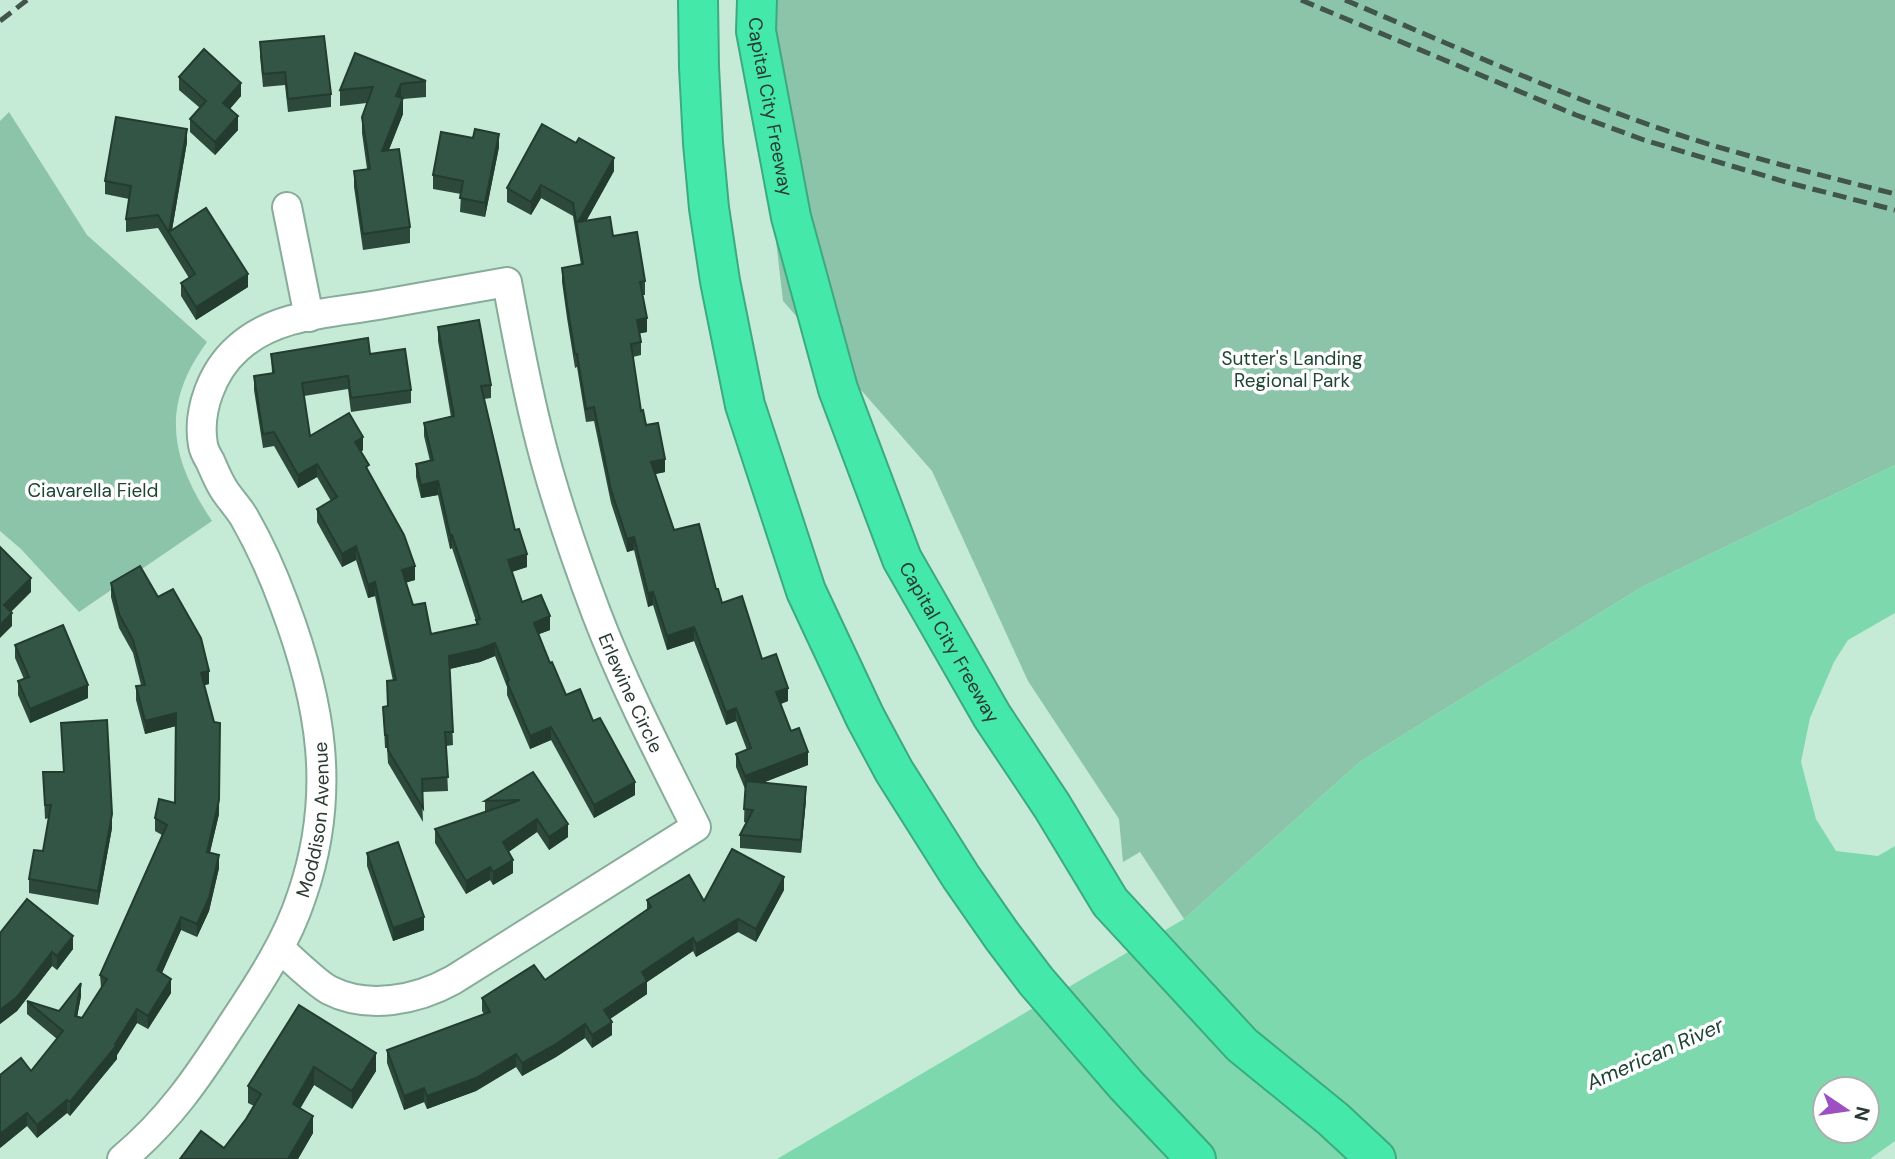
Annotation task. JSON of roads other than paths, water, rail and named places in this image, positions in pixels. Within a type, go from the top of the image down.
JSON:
[{"type":"highway","points":[[698,0],[699,67],[709,208],[724,305],[745,405],[806,591],[864,717],[894,771],[961,877],[1036,981],[1126,1085],[1196,1159]]},
{"type":"highway","name":"Capital City Freeway","points":[[757,0],[757,32],[791,217],[838,389],[902,559],[992,716],[1052,806],[1110,902],[1242,1045],[1333,1119],[1376,1159]]},
{"type":"street","points":[[287,207],[309,317]]},
{"type":"street","name":"Erlewine Circle","points":[[203,448],[201,416],[211,386],[226,360],[253,336],[288,320],[508,282],[537,431],[569,535],[598,616],[635,704],[696,827],[453,980],[419,995],[373,1000],[327,990],[279,948]]},
{"type":"street","name":"Moddison Avenue","points":[[122,1159],[170,1113],[200,1076],[279,948],[302,898],[315,851],[323,786],[313,697],[302,653],[266,559],[242,514],[223,488],[203,448]]},
{"type":"water","name":"American River","points":[[1895,465],[1895,613],[1848,640],[1834,662],[1810,718],[1801,762],[1816,819],[1836,851],[1878,856],[1895,846],[1895,1141],[1870,1159],[777,1159],[1184,919],[1361,761],[1642,587]]},
{"type":"railway","points":[[0,21],[27,0]]},
{"type":"railway","points":[[1301,0],[1576,115],[1644,140],[1789,183],[1895,210]]},
{"type":"railway","points":[[1345,0],[1535,81],[1650,125],[1741,154],[1895,194]]},
{"type":"park label","name":"Sutter's Landing Regional Park","points":[[1292,369]]},
{"type":"park label","name":"Ciavarella Field","points":[[93,490]]}]
